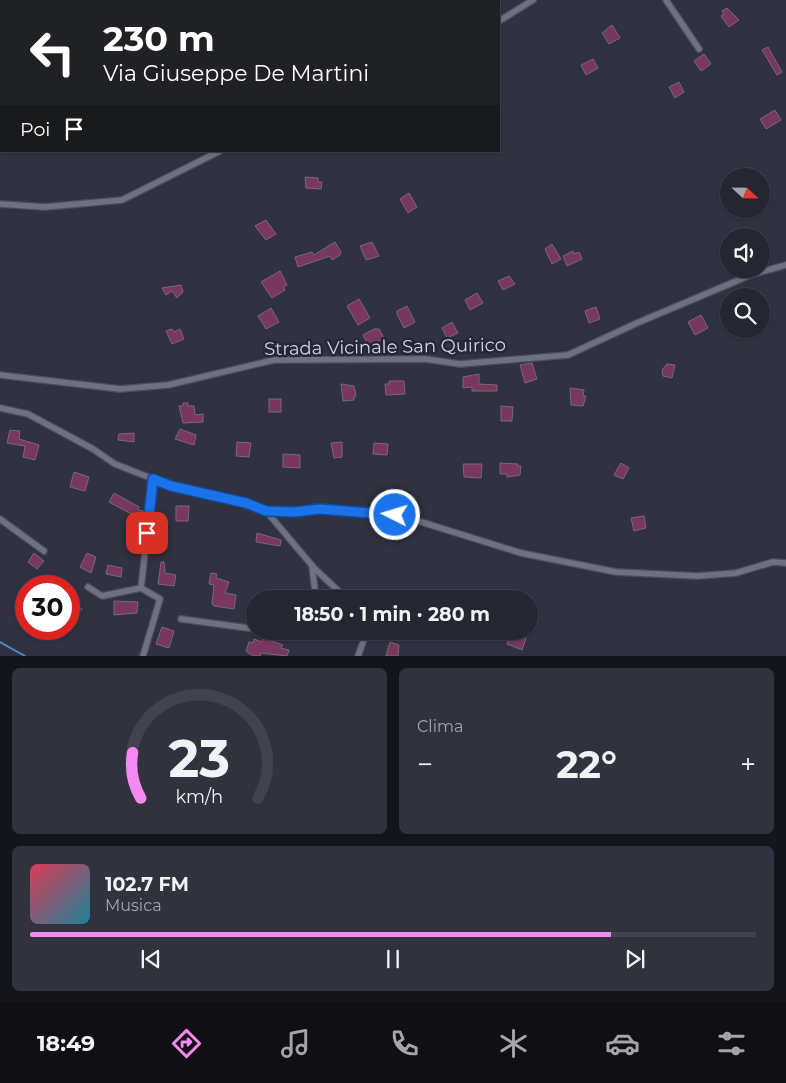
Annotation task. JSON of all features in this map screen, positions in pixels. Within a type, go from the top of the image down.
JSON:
[{"type":"street","points":[[500,20],[533,0]]},
{"type":"street","points":[[666,0],[699,49]]},
{"type":"street","points":[[0,204],[45,207],[122,200],[218,152]]},
{"type":"street","name":"Strada Vicinale San Quirico","points":[[0,375],[120,389],[168,385],[274,360],[425,359],[460,364],[568,356],[637,323],[753,274],[786,265]]},
{"type":"street","points":[[0,408],[28,414],[93,449],[115,464],[171,486],[246,503],[266,511],[294,512],[320,509],[402,516],[521,553],[616,572],[698,576],[736,573],[773,562],[786,563]]},
{"type":"street","points":[[141,588],[153,479]]},
{"type":"street","points":[[266,511],[311,565],[337,590]]},
{"type":"street","points":[[0,519],[44,551]]},
{"type":"street","points":[[311,565],[315,590]]},
{"type":"street","points":[[88,587],[102,596],[141,588],[160,599],[143,656]]},
{"type":"street","points":[[181,619],[246,628]]},
{"type":"street","points":[[358,656],[364,640]]},
{"type":"building","points":[[727,8],[739,20],[729,27],[721,16],[724,14],[722,11]]},
{"type":"building","points":[[612,25],[620,38],[609,44],[602,33]]},
{"type":"building","points":[[768,47],[782,72],[777,75],[762,50]]},
{"type":"building","points":[[704,54],[711,64],[701,71],[694,61]]},
{"type":"building","points":[[593,59],[598,68],[586,75],[581,65]]},
{"type":"building","points":[[679,82],[684,92],[675,98],[669,87]]},
{"type":"building","points":[[775,110],[781,120],[766,129],[760,119]]},
{"type":"building","points":[[305,177],[318,178],[318,182],[322,182],[321,189],[306,188]]},
{"type":"building","points":[[409,193],[417,207],[408,213],[400,199]]},
{"type":"building","points":[[266,220],[276,234],[266,240],[255,226]]},
{"type":"building","points":[[335,242],[341,252],[340,255],[332,260],[330,256],[298,267],[295,257],[312,252],[314,255]]},
{"type":"building","points":[[372,242],[379,256],[366,260],[360,246]]},
{"type":"building","points":[[552,244],[561,259],[552,264],[545,249]]},
{"type":"building","points":[[573,251],[574,254],[579,252],[582,259],[567,266],[563,256]]},
{"type":"building","points":[[280,271],[287,285],[283,287],[285,290],[272,298],[261,282]]},
{"type":"building","points":[[509,276],[515,284],[503,290],[498,281]]},
{"type":"building","points":[[181,285],[183,292],[177,298],[172,291],[166,295],[162,288]]},
{"type":"building","points":[[477,293],[483,303],[470,310],[465,300]]},
{"type":"building","points":[[359,299],[370,318],[358,325],[347,306]]},
{"type":"building","points":[[407,306],[415,322],[404,328],[397,311]]},
{"type":"building","points":[[596,307],[600,319],[589,323],[585,311]]},
{"type":"building","points":[[271,308],[279,322],[266,329],[258,316]]},
{"type":"building","points":[[701,315],[708,328],[695,335],[688,322]]},
{"type":"building","points":[[452,322],[458,333],[447,338],[442,328]]},
{"type":"building","points":[[172,329],[174,332],[180,329],[184,339],[172,344],[166,331]]},
{"type":"building","points":[[374,329],[379,329],[384,338],[369,346],[363,335]]},
{"type":"building","points":[[532,363],[537,379],[525,383],[520,365]]},
{"type":"building","points":[[667,364],[675,365],[672,378],[663,376],[662,370]]},
{"type":"building","points":[[479,374],[479,384],[497,385],[497,391],[472,391],[472,387],[463,388],[463,377]]},
{"type":"building","points":[[389,381],[404,381],[405,394],[386,395],[385,384],[389,384]]},
{"type":"building","points":[[341,384],[354,386],[356,396],[354,400],[343,401]]},
{"type":"building","points":[[570,388],[584,390],[583,396],[586,396],[583,406],[571,405]]},
{"type":"building","points":[[269,399],[281,399],[281,412],[269,412]]},
{"type":"building","points":[[183,403],[188,403],[188,406],[194,406],[195,415],[203,414],[203,422],[183,423],[179,406],[183,406]]},
{"type":"building","points":[[501,406],[513,407],[512,421],[501,421]]},
{"type":"building","points":[[180,429],[196,435],[194,445],[175,439]]},
{"type":"building","points":[[10,430],[20,431],[19,439],[39,445],[35,460],[23,457],[25,446],[7,443]]},
{"type":"building","points":[[134,433],[134,442],[118,440],[119,434]]},
{"type":"building","points":[[237,442],[251,443],[249,457],[236,456]]},
{"type":"building","points":[[342,442],[342,457],[334,458],[331,443]]},
{"type":"building","points":[[374,443],[388,444],[387,455],[373,454]]},
{"type":"building","points":[[283,454],[300,455],[300,468],[283,467]]},
{"type":"building","points":[[500,463],[518,464],[517,466],[521,466],[520,475],[507,477],[507,474],[500,474]]},
{"type":"building","points":[[621,463],[629,468],[623,479],[614,475]]},
{"type":"building","points":[[463,464],[482,464],[481,478],[464,477]]},
{"type":"building","points":[[74,472],[89,477],[85,491],[70,487]]},
{"type":"building","points":[[114,493],[139,507],[138,510],[144,511],[143,525],[135,521],[137,517],[109,502]]},
{"type":"building","points":[[176,506],[189,506],[188,521],[176,521]]},
{"type":"building","points":[[644,516],[646,528],[634,531],[631,518]]},
{"type":"building","points":[[257,533],[281,540],[280,546],[256,542]]},
{"type":"building","points":[[34,553],[44,561],[37,569],[28,562]]},
{"type":"building","points":[[87,553],[96,557],[91,573],[80,567]]},
{"type":"building","points":[[161,562],[164,562],[165,573],[176,575],[174,586],[158,584]]},
{"type":"building","points":[[108,565],[122,568],[121,577],[106,574]]},
{"type":"building","points":[[211,573],[217,574],[216,578],[229,582],[225,593],[236,595],[234,609],[214,606],[212,604],[214,585],[209,584]]},
{"type":"building","points":[[114,601],[138,602],[137,613],[114,615]]},
{"type":"building","points":[[162,627],[174,631],[169,648],[156,644]]},
{"type":"building","points":[[254,640],[257,640],[262,642],[262,640],[269,640],[283,645],[281,648],[289,650],[287,656],[261,653],[260,656],[253,656],[246,651],[249,642],[253,643]]},
{"type":"building","points":[[508,640],[525,640],[522,650],[507,644]]},
{"type":"building","points":[[390,642],[399,645],[398,656],[386,656]]},
{"type":"waterway","points":[[0,642],[25,656]]},
{"type":"route","points":[[147,533],[153,479],[171,486],[246,503],[266,511],[294,512],[320,509],[395,515]]}]
